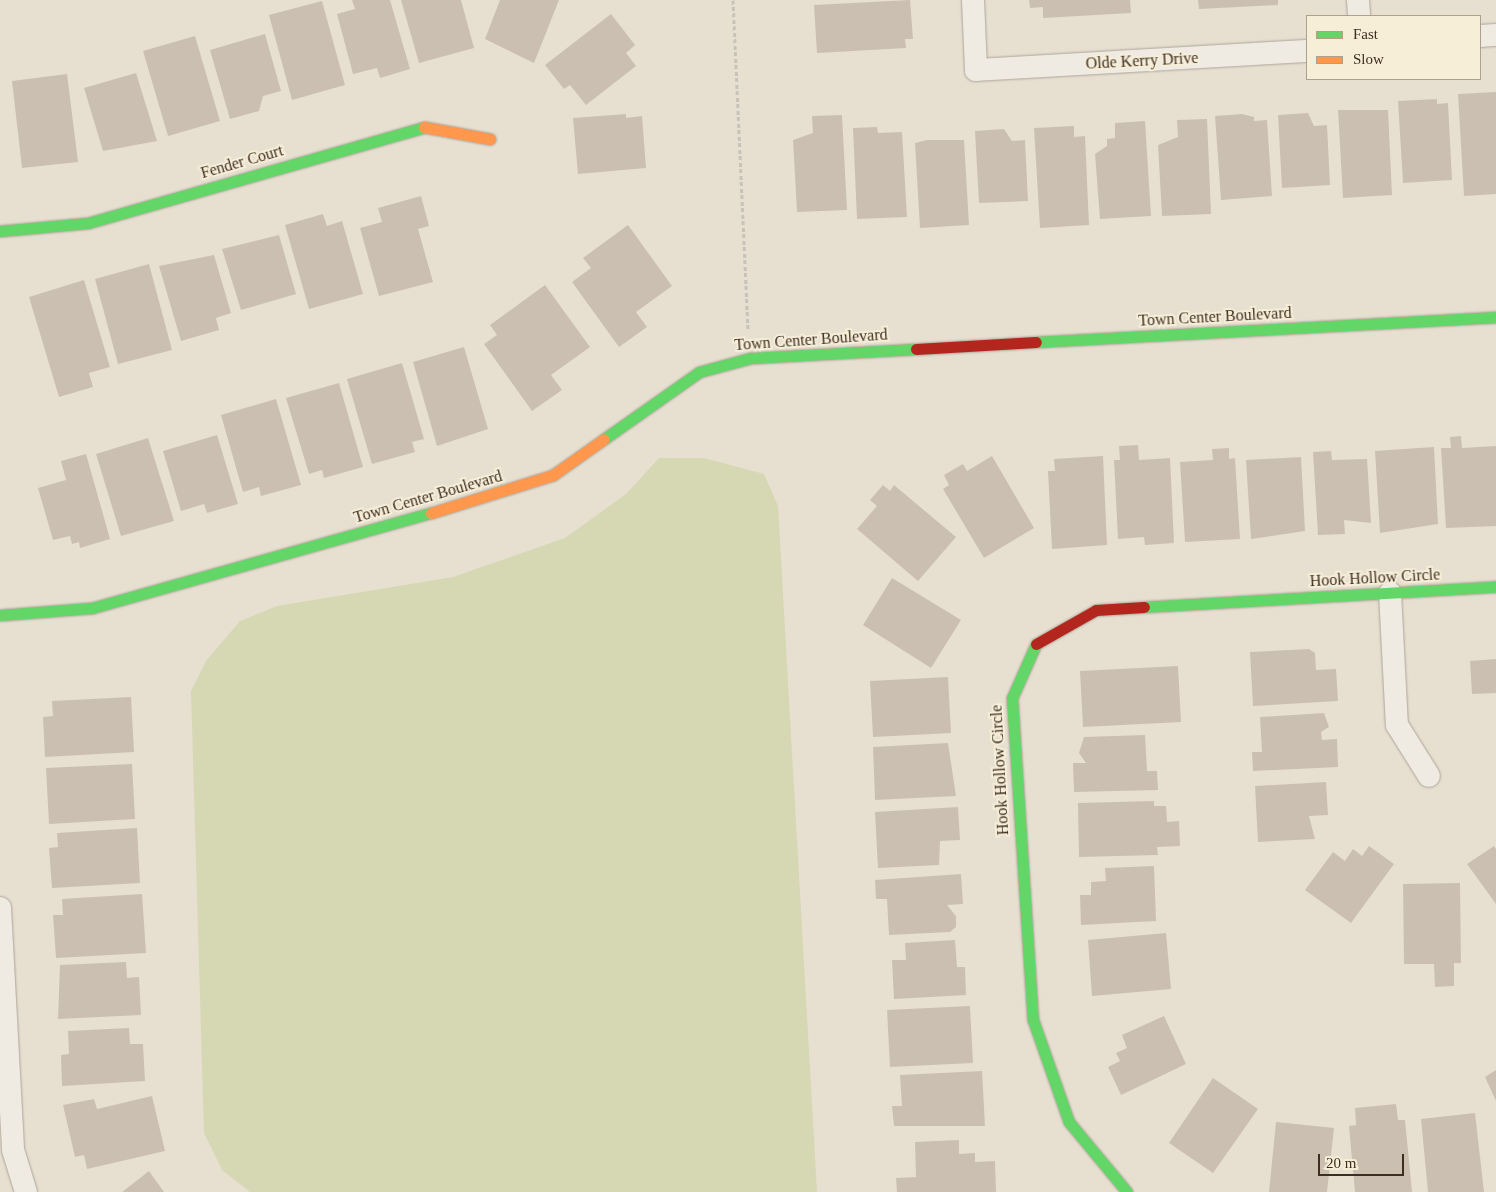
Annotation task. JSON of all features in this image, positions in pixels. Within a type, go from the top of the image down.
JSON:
[{"type":"street","name":"Olde Kerry Drive","points":[[973,0],[976,70],[1306,51]]},
{"type":"street","points":[[1358,0],[1359,15]]},
{"type":"street","points":[[1481,36],[1496,35]]},
{"type":"street","name":"Fender Court","points":[[0,232],[88,222],[428,126],[490,139]]},
{"type":"street","name":"Town Center Boulevard","points":[[0,615],[92,608],[508,491],[553,475],[699,372],[751,358],[1496,317]]},
{"type":"street","name":"Hook Hollow Circle","points":[[1124,1191],[1069,1122],[1033,1020],[1012,698],[1038,642],[1096,610],[1496,588]]},
{"type":"street","points":[[1390,593],[1397,725],[1429,776]]},
{"type":"street","points":[[0,908],[13,1150],[26,1192]]},
{"type":"path","points":[[733,0],[751,358]]},
{"type":"green space","points":[[659,458],[704,458],[764,474],[778,506],[817,1192],[250,1192],[222,1170],[204,1133],[191,691],[206,661],[240,621],[277,606],[453,577],[565,538],[626,494]]},
{"type":"building","points":[[352,0],[390,0],[410,69],[380,78],[377,68],[353,74],[337,14],[355,9]]},
{"type":"building","points":[[401,0],[461,0],[474,48],[419,63]]},
{"type":"building","points":[[500,0],[559,0],[534,63],[485,39]]},
{"type":"building","points":[[910,0],[913,39],[905,39],[906,48],[817,53],[814,5]]},
{"type":"building","points":[[1029,0],[1130,0],[1131,13],[1043,18],[1043,7],[1030,8]]},
{"type":"building","points":[[1198,0],[1278,0],[1278,5],[1199,9]]},
{"type":"building","points":[[322,1],[345,85],[292,100],[269,15]]},
{"type":"building","points":[[611,14],[635,45],[626,53],[636,66],[586,105],[570,85],[564,89],[545,65]]},
{"type":"building","points":[[265,34],[281,91],[263,96],[259,111],[230,119],[210,50]]},
{"type":"building","points":[[195,36],[220,121],[168,136],[143,51]]},
{"type":"building","points":[[136,73],[157,141],[103,151],[84,88]]},
{"type":"building","points":[[67,74],[78,162],[22,168],[12,81]]},
{"type":"building","points":[[1496,92],[1496,194],[1464,196],[1458,94]]},
{"type":"building","points":[[1437,99],[1437,104],[1448,103],[1452,180],[1403,183],[1398,101]]},
{"type":"building","points":[[1338,110],[1388,110],[1392,195],[1343,198]]},
{"type":"building","points":[[1308,113],[1314,126],[1327,125],[1330,185],[1282,188],[1278,115]]},
{"type":"building","points":[[626,114],[626,118],[642,116],[646,168],[578,174],[573,118]]},
{"type":"building","points":[[1242,114],[1254,117],[1254,121],[1267,120],[1272,196],[1221,200],[1215,116]]},
{"type":"building","points":[[842,115],[847,210],[797,212],[793,140],[813,133],[812,116]]},
{"type":"building","points":[[1207,119],[1211,214],[1162,216],[1158,145],[1178,137],[1177,120]]},
{"type":"building","points":[[1145,121],[1151,216],[1100,219],[1095,154],[1107,146],[1107,139],[1115,138],[1115,123]]},
{"type":"building","points":[[1074,126],[1074,137],[1085,136],[1089,225],[1040,228],[1034,128]]},
{"type":"building","points":[[877,127],[878,133],[902,132],[907,217],[857,219],[853,128]]},
{"type":"building","points":[[1004,129],[1012,141],[1025,140],[1028,201],[979,203],[975,131]]},
{"type":"building","points":[[927,140],[964,140],[969,225],[920,228],[915,143]]},
{"type":"building","points":[[421,196],[429,226],[418,229],[433,282],[379,296],[360,228],[382,222],[378,208]]},
{"type":"building","points":[[323,214],[327,226],[342,221],[363,294],[309,309],[285,225]]},
{"type":"building","points":[[628,225],[672,286],[636,312],[647,327],[619,347],[572,282],[591,268],[583,258]]},
{"type":"building","points":[[279,235],[296,294],[241,310],[222,249]]},
{"type":"building","points":[[214,255],[231,313],[216,318],[219,330],[181,341],[159,266]]},
{"type":"building","points":[[149,264],[172,350],[118,364],[95,279]]},
{"type":"building","points":[[84,280],[110,367],[89,373],[93,387],[59,397],[29,297]]},
{"type":"building","points":[[545,285],[590,347],[551,375],[562,390],[532,411],[484,344],[497,335],[490,325]]},
{"type":"building","points":[[464,347],[488,429],[437,446],[413,362]]},
{"type":"building","points":[[402,363],[424,439],[412,442],[415,452],[372,464],[347,379]]},
{"type":"building","points":[[339,383],[363,467],[324,478],[322,470],[309,474],[286,398]]},
{"type":"building","points":[[276,399],[301,485],[261,496],[259,487],[243,492],[221,415]]},
{"type":"building","points":[[217,435],[238,504],[207,513],[204,504],[181,511],[163,451]]},
{"type":"building","points":[[1461,436],[1462,448],[1496,446],[1496,526],[1446,528],[1441,448],[1451,448],[1450,437]]},
{"type":"building","points":[[148,438],[174,521],[121,536],[96,454]]},
{"type":"building","points":[[1138,445],[1139,460],[1170,458],[1174,543],[1145,545],[1144,537],[1118,539],[1114,460],[1120,460],[1119,446]]},
{"type":"building","points":[[1434,447],[1438,524],[1380,533],[1375,451]]},
{"type":"building","points":[[1229,448],[1229,459],[1235,458],[1240,539],[1185,542],[1180,462],[1213,460],[1212,449]]},
{"type":"building","points":[[1331,451],[1332,460],[1367,459],[1371,523],[1344,520],[1345,534],[1318,535],[1313,452]]},
{"type":"building","points":[[86,454],[110,539],[80,548],[79,542],[72,544],[70,536],[53,540],[38,488],[66,480],[61,461]]},
{"type":"building","points":[[992,456],[1034,528],[984,558],[943,489],[949,485],[944,475],[963,464],[967,471]]},
{"type":"building","points":[[1103,456],[1107,545],[1052,549],[1048,471],[1055,471],[1054,459]]},
{"type":"building","points":[[1301,457],[1305,531],[1251,539],[1246,460]]},
{"type":"building","points":[[883,485],[890,491],[894,485],[956,537],[918,581],[857,529],[877,506],[870,500]]},
{"type":"building","points":[[892,578],[961,620],[931,668],[863,625]]},
{"type":"building","points":[[1309,649],[1315,653],[1316,670],[1336,669],[1338,701],[1253,706],[1250,652]]},
{"type":"building","points":[[1496,659],[1496,693],[1472,694],[1470,661]]},
{"type":"building","points":[[1178,666],[1181,722],[1083,727],[1080,671]]},
{"type":"building","points":[[948,677],[951,733],[873,737],[870,681]]},
{"type":"building","points":[[131,697],[134,752],[45,757],[43,717],[53,716],[52,701]]},
{"type":"building","points":[[1324,713],[1329,727],[1321,732],[1322,740],[1337,739],[1338,767],[1253,771],[1252,752],[1262,752],[1260,717]]},
{"type":"building","points":[[1145,735],[1147,771],[1157,771],[1158,790],[1074,792],[1073,763],[1086,763],[1079,753],[1084,737]]},
{"type":"building","points":[[948,743],[956,796],[875,800],[873,747]]},
{"type":"building","points":[[132,764],[135,819],[49,824],[46,768]]},
{"type":"building","points":[[1326,782],[1328,815],[1309,816],[1315,839],[1258,842],[1255,786]]},
{"type":"building","points":[[1154,801],[1154,806],[1166,806],[1167,822],[1179,821],[1180,846],[1157,847],[1158,855],[1079,857],[1078,803]]},
{"type":"building","points":[[958,807],[960,840],[940,841],[939,865],[878,868],[875,812]]},
{"type":"building","points":[[137,828],[140,883],[52,888],[49,848],[58,847],[57,833]]},
{"type":"building","points":[[1369,846],[1394,864],[1351,923],[1305,890],[1333,852],[1345,861],[1353,849],[1362,856]]},
{"type":"building","points":[[1494,846],[1496,849],[1496,904],[1467,864]]},
{"type":"building","points":[[1154,866],[1156,921],[1081,925],[1080,895],[1091,895],[1091,882],[1106,881],[1105,868]]},
{"type":"building","points":[[961,874],[963,904],[947,905],[956,916],[956,927],[950,932],[889,935],[887,899],[876,899],[875,880]]},
{"type":"building","points":[[1460,883],[1461,963],[1454,963],[1454,986],[1435,987],[1434,964],[1404,964],[1403,884]]},
{"type":"building","points":[[142,894],[146,953],[56,958],[53,915],[63,915],[62,899]]},
{"type":"building","points":[[1166,933],[1171,989],[1092,996],[1088,940]]},
{"type":"building","points":[[955,940],[957,967],[965,967],[966,995],[894,999],[892,960],[906,960],[905,943]]},
{"type":"building","points":[[126,962],[127,978],[139,977],[141,1015],[58,1019],[60,965]]},
{"type":"building","points":[[970,1006],[973,1063],[890,1067],[887,1010]]},
{"type":"building","points":[[1164,1016],[1186,1064],[1121,1095],[1108,1067],[1120,1061],[1116,1053],[1127,1048],[1122,1035]]},
{"type":"building","points":[[129,1028],[130,1044],[143,1044],[145,1081],[62,1086],[61,1055],[69,1054],[68,1031]]},
{"type":"building","points":[[1496,1070],[1496,1101],[1485,1077]]},
{"type":"building","points":[[982,1071],[985,1126],[894,1126],[892,1106],[902,1106],[900,1075]]},
{"type":"building","points":[[1213,1078],[1258,1109],[1213,1173],[1169,1143]]},
{"type":"building","points":[[152,1096],[165,1151],[87,1169],[84,1155],[75,1157],[63,1105],[94,1099],[97,1109]]},
{"type":"building","points":[[1396,1104],[1398,1120],[1405,1120],[1412,1192],[1355,1192],[1349,1126],[1356,1125],[1355,1108]]},
{"type":"building","points":[[1475,1113],[1484,1192],[1428,1192],[1421,1119]]},
{"type":"building","points":[[1276,1122],[1334,1128],[1327,1192],[1269,1192]]},
{"type":"building","points":[[959,1140],[959,1154],[975,1153],[975,1162],[995,1161],[996,1192],[897,1192],[896,1178],[916,1177],[915,1142]]},
{"type":"building","points":[[149,1171],[164,1192],[122,1192]]},
{"type":"traffic: fast","points":[[0,231],[88,223],[424,127]]},
{"type":"traffic: fast","points":[[1036,342],[1496,317]]},
{"type":"traffic: fast","points":[[604,439],[699,372],[751,358],[916,349]]},
{"type":"traffic: fast","points":[[0,615],[92,608],[431,513]]},
{"type":"traffic: fast","points":[[1144,607],[1496,587]]},
{"type":"traffic: fast","points":[[1036,644],[1012,698],[1033,1020],[1069,1122],[1127,1192]]},
{"type":"traffic: slow","points":[[424,127],[490,139]]},
{"type":"traffic: slow","points":[[431,513],[553,475],[604,439]]},
{"type":"traffic: jam","points":[[916,349],[1036,342]]},
{"type":"traffic: jam","points":[[1036,644],[1096,610],[1144,607]]}]
